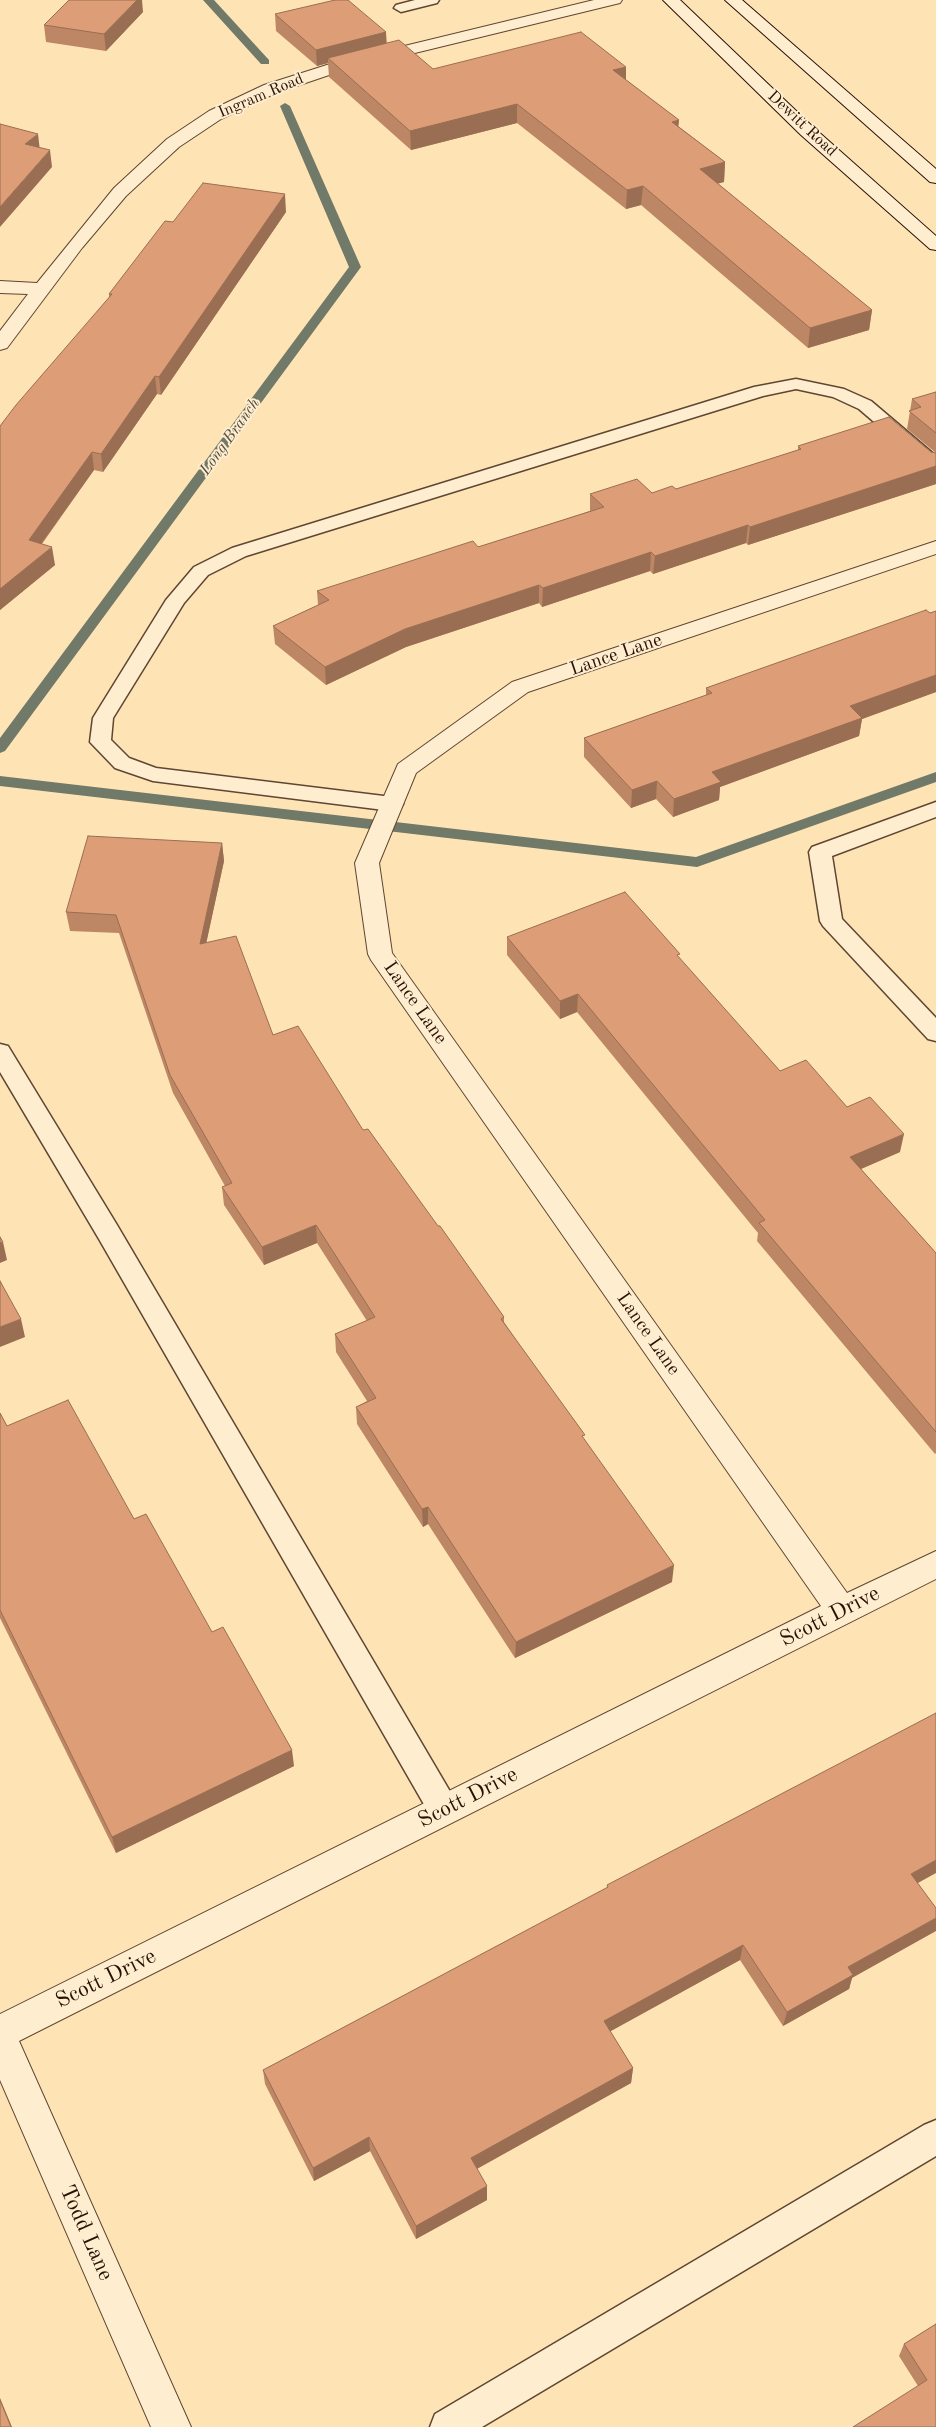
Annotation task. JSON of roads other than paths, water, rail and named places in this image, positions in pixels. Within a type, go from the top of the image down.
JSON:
[{"type":"street","name":"Ingram Road","points":[[0,344],[76,244],[120,192],[174,143],[215,115],[270,89],[336,67],[614,0]]},
{"type":"street","name":"Dewitt Road","points":[[671,0],[808,131],[936,244]]},
{"type":"street","points":[[733,0],[936,178]]},
{"type":"street","points":[[0,286],[43,289]]},
{"type":"street","name":"Lance Lane","points":[[842,1611],[380,954],[367,863],[406,769],[520,687],[936,547]]},
{"type":"street","name":"Scott Drive","points":[[0,2032],[936,1564]]},
{"type":"street","name":"Todd Lane","points":[[0,2040],[171,2427]]},
{"type":"lane","points":[[401,8],[432,0]]},
{"type":"lane","points":[[392,804],[153,774],[122,763],[100,742],[103,718],[176,600],[201,572],[239,552],[760,391],[796,384],[838,393],[865,405],[936,465]]},
{"type":"lane","points":[[936,810],[820,852],[830,921],[936,1033]]},
{"type":"lane","points":[[0,1052],[108,1232],[444,1810]]},
{"type":"lane","points":[[448,2427],[936,2136]]},
{"type":"waterway","points":[[208,0],[265,62]]},
{"type":"waterway","name":"Long Branch","points":[[0,748],[355,267],[285,106]]},
{"type":"waterway","points":[[0,781],[697,862],[936,777]]}]
